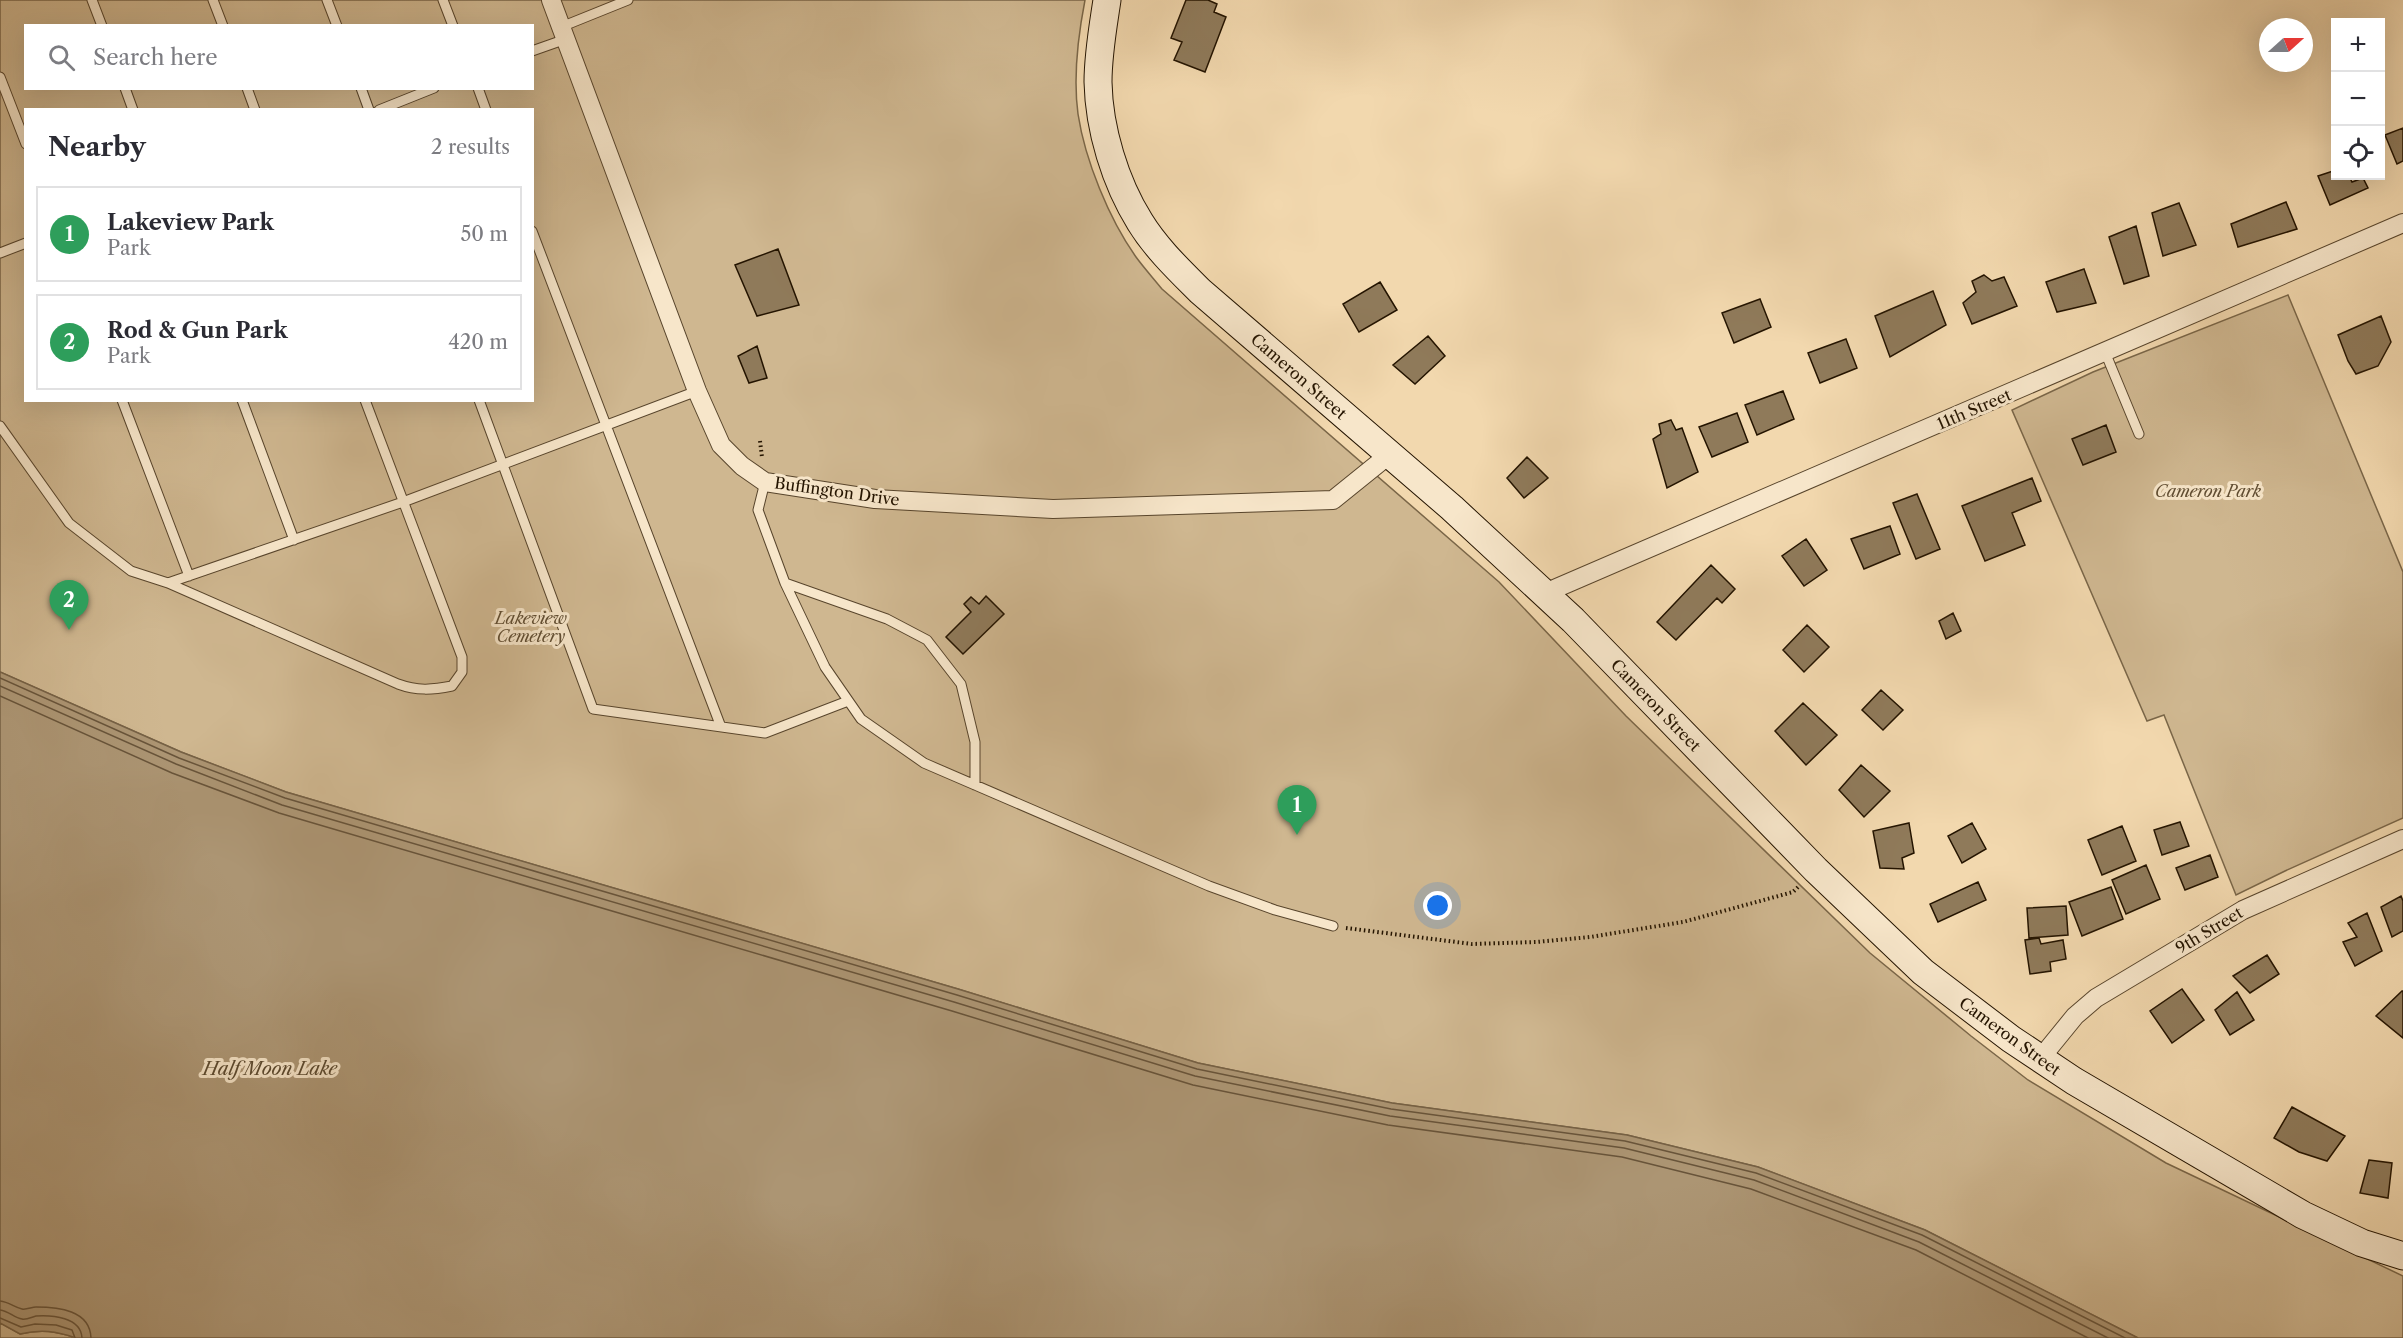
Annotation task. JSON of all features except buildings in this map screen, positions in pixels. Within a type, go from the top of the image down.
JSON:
[{"type":"main road","name":"Cameron Street","points":[[1107,0],[1100,41],[1098,83],[1104,127],[1118,176],[1140,221],[1166,257],[1200,291],[1390,454],[1545,593],[1816,870],[1923,972],[2074,1082],[2303,1215],[2362,1243],[2403,1256]]},
{"type":"street","name":"Buffington Drive","points":[[551,0],[697,391],[721,445],[742,466],[765,482],[875,499],[1053,509],[1333,500],[1390,454]]},
{"type":"street","name":"11th Street","points":[[1545,593],[2403,223]]},
{"type":"street","name":"9th Street","points":[[2040,1059],[2075,1016],[2106,993],[2243,910],[2403,839]]},
{"type":"lane","points":[[92,0],[101,24]]},
{"type":"lane","points":[[213,0],[222,24]]},
{"type":"lane","points":[[327,0],[336,24]]},
{"type":"lane","points":[[444,0],[452,24]]},
{"type":"lane","points":[[534,50],[628,0]]},
{"type":"lane","points":[[0,77],[24,139]]},
{"type":"lane","points":[[126,90],[132,108]]},
{"type":"lane","points":[[248,90],[254,108]]},
{"type":"lane","points":[[362,90],[368,108]]},
{"type":"lane","points":[[384,108],[429,90]]},
{"type":"lane","points":[[479,90],[485,108]]},
{"type":"lane","points":[[534,236],[722,727]]},
{"type":"lane","points":[[0,253],[24,244]]},
{"type":"lane","points":[[2106,352],[2139,435]]},
{"type":"lane","points":[[168,583],[403,502],[697,391]]},
{"type":"lane","points":[[123,402],[189,576]]},
{"type":"lane","points":[[243,402],[294,540]]},
{"type":"lane","points":[[0,426],[69,523],[131,571],[168,583],[398,684],[415,690],[435,690],[452,686],[462,672],[462,657],[365,402]]},
{"type":"lane","points":[[480,402],[593,709],[765,734],[848,700]]},
{"type":"lane","points":[[765,482],[758,510],[785,583],[825,668],[861,719],[924,764],[1209,886],[1275,910],[1333,926]]},
{"type":"lane","points":[[785,583],[887,619],[927,640],[961,684],[975,742],[975,786]]},
{"type":"path","points":[[1333,926],[1472,944],[1590,937],[1683,922],[1793,892],[1816,870]]},
{"type":"green space","name":"Lakeview Cemetery","points":[[0,0],[1085,0],[1076,71],[1081,132],[1099,188],[1117,225],[1136,257],[1162,289],[1499,582],[1626,716],[1870,953],[2028,1080],[2166,1163],[2403,1276],[2403,1338],[2138,1338],[1925,1230],[1758,1167],[1627,1135],[1392,1103],[1198,1063],[958,989],[286,792],[181,752],[0,672]]},
{"type":"green space","name":"Cameron Park","points":[[2288,295],[2403,572],[2403,818],[2236,895],[2164,715],[2147,721],[2012,410],[2093,372]]},
{"type":"green space","points":[[0,1323],[20,1334],[48,1332],[76,1338],[0,1338]]},
{"type":"water","name":"Half Moon Lake","points":[[0,672],[181,752],[286,792],[958,989],[1198,1063],[1392,1103],[1627,1135],[1758,1167],[1925,1230],[2138,1338],[76,1338],[48,1332],[20,1334],[0,1323]]},
{"type":"place","name":"Rod & Gun Park","points":[[69,630]]},
{"type":"place","name":"Lakeview Park","points":[[1297,835]]}]
